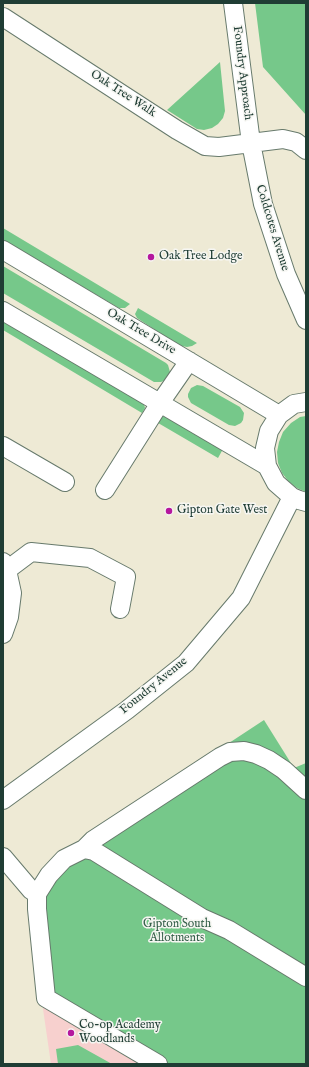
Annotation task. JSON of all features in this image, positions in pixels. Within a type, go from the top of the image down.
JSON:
[{"type":"street","name":"Foundry Approach","points":[[233,3],[250,143]]},
{"type":"street","name":"Oak Tree Walk","points":[[3,17],[177,130],[205,146],[219,147],[250,143]]},
{"type":"street","points":[[250,143],[283,139],[296,142],[306,150]]},
{"type":"street","name":"Coldcotes Avenue","points":[[250,143],[263,204],[286,274],[306,320]]},
{"type":"street","name":"Oak Tree Drive","points":[[3,250],[280,415]]},
{"type":"street","points":[[3,311],[267,466]]},
{"type":"street","points":[[105,490],[189,360]]},
{"type":"street","points":[[299,499],[276,483],[267,466],[265,448],[269,431],[280,415],[294,404],[304,400]]},
{"type":"street","points":[[3,446],[65,482]]},
{"type":"street","name":"Foundry Avenue","points":[[3,800],[126,710],[186,663],[241,598],[299,499]]},
{"type":"street","points":[[3,634],[9,617],[12,593],[5,566],[31,552],[90,558],[126,577],[120,609]]},
{"type":"street","points":[[158,1064],[46,998],[37,909],[37,894],[49,876],[64,859],[84,849],[93,840],[230,752],[244,751],[256,754],[269,760],[284,770],[306,790]]},
{"type":"street","points":[[84,849],[94,851],[202,918],[229,930],[306,977]]},
{"type":"street","points":[[3,857],[31,890],[37,894]]},
{"type":"shaded area","name":"Co-op Academy Woodlands","points":[[42,1002],[148,1064],[51,1064]]},
{"type":"green space","points":[[255,3],[306,3],[306,115],[263,67]]},
{"type":"green space","points":[[220,62],[225,111],[223,118],[218,124],[212,128],[204,130],[197,129],[167,110]]},
{"type":"green space","points":[[3,228],[130,304],[125,308],[119,308],[3,240]]},
{"type":"green space","points":[[3,266],[166,363],[170,372],[167,379],[161,382],[154,382],[3,293]]},
{"type":"green space","points":[[138,308],[197,343],[187,347],[177,344],[137,318],[135,314]]},
{"type":"green space","points":[[3,319],[144,404],[145,408],[142,413],[3,330]]},
{"type":"green space","points":[[197,385],[203,386],[240,407],[244,413],[241,423],[235,426],[229,425],[191,403],[188,394],[191,388]]},
{"type":"green space","points":[[159,416],[167,417],[223,449],[218,458],[153,420]]},
{"type":"green space","points":[[306,416],[306,492],[289,482],[282,473],[278,463],[277,452],[283,432],[291,423],[300,417]]},
{"type":"green space","name":"Gipton South Allotments","points":[[264,720],[294,768],[306,763],[306,1064],[148,1064],[42,1002],[31,890],[80,841]]},
{"type":"green space","points":[[78,1045],[112,1064],[58,1064],[56,1049]]},
{"type":"place","name":"Oak Tree Lodge","points":[[151,257]]},
{"type":"place","name":"Gipton Gate West","points":[[169,511]]},
{"type":"place","name":"Co-op Academy Woodlands","points":[[71,1033]]}]
